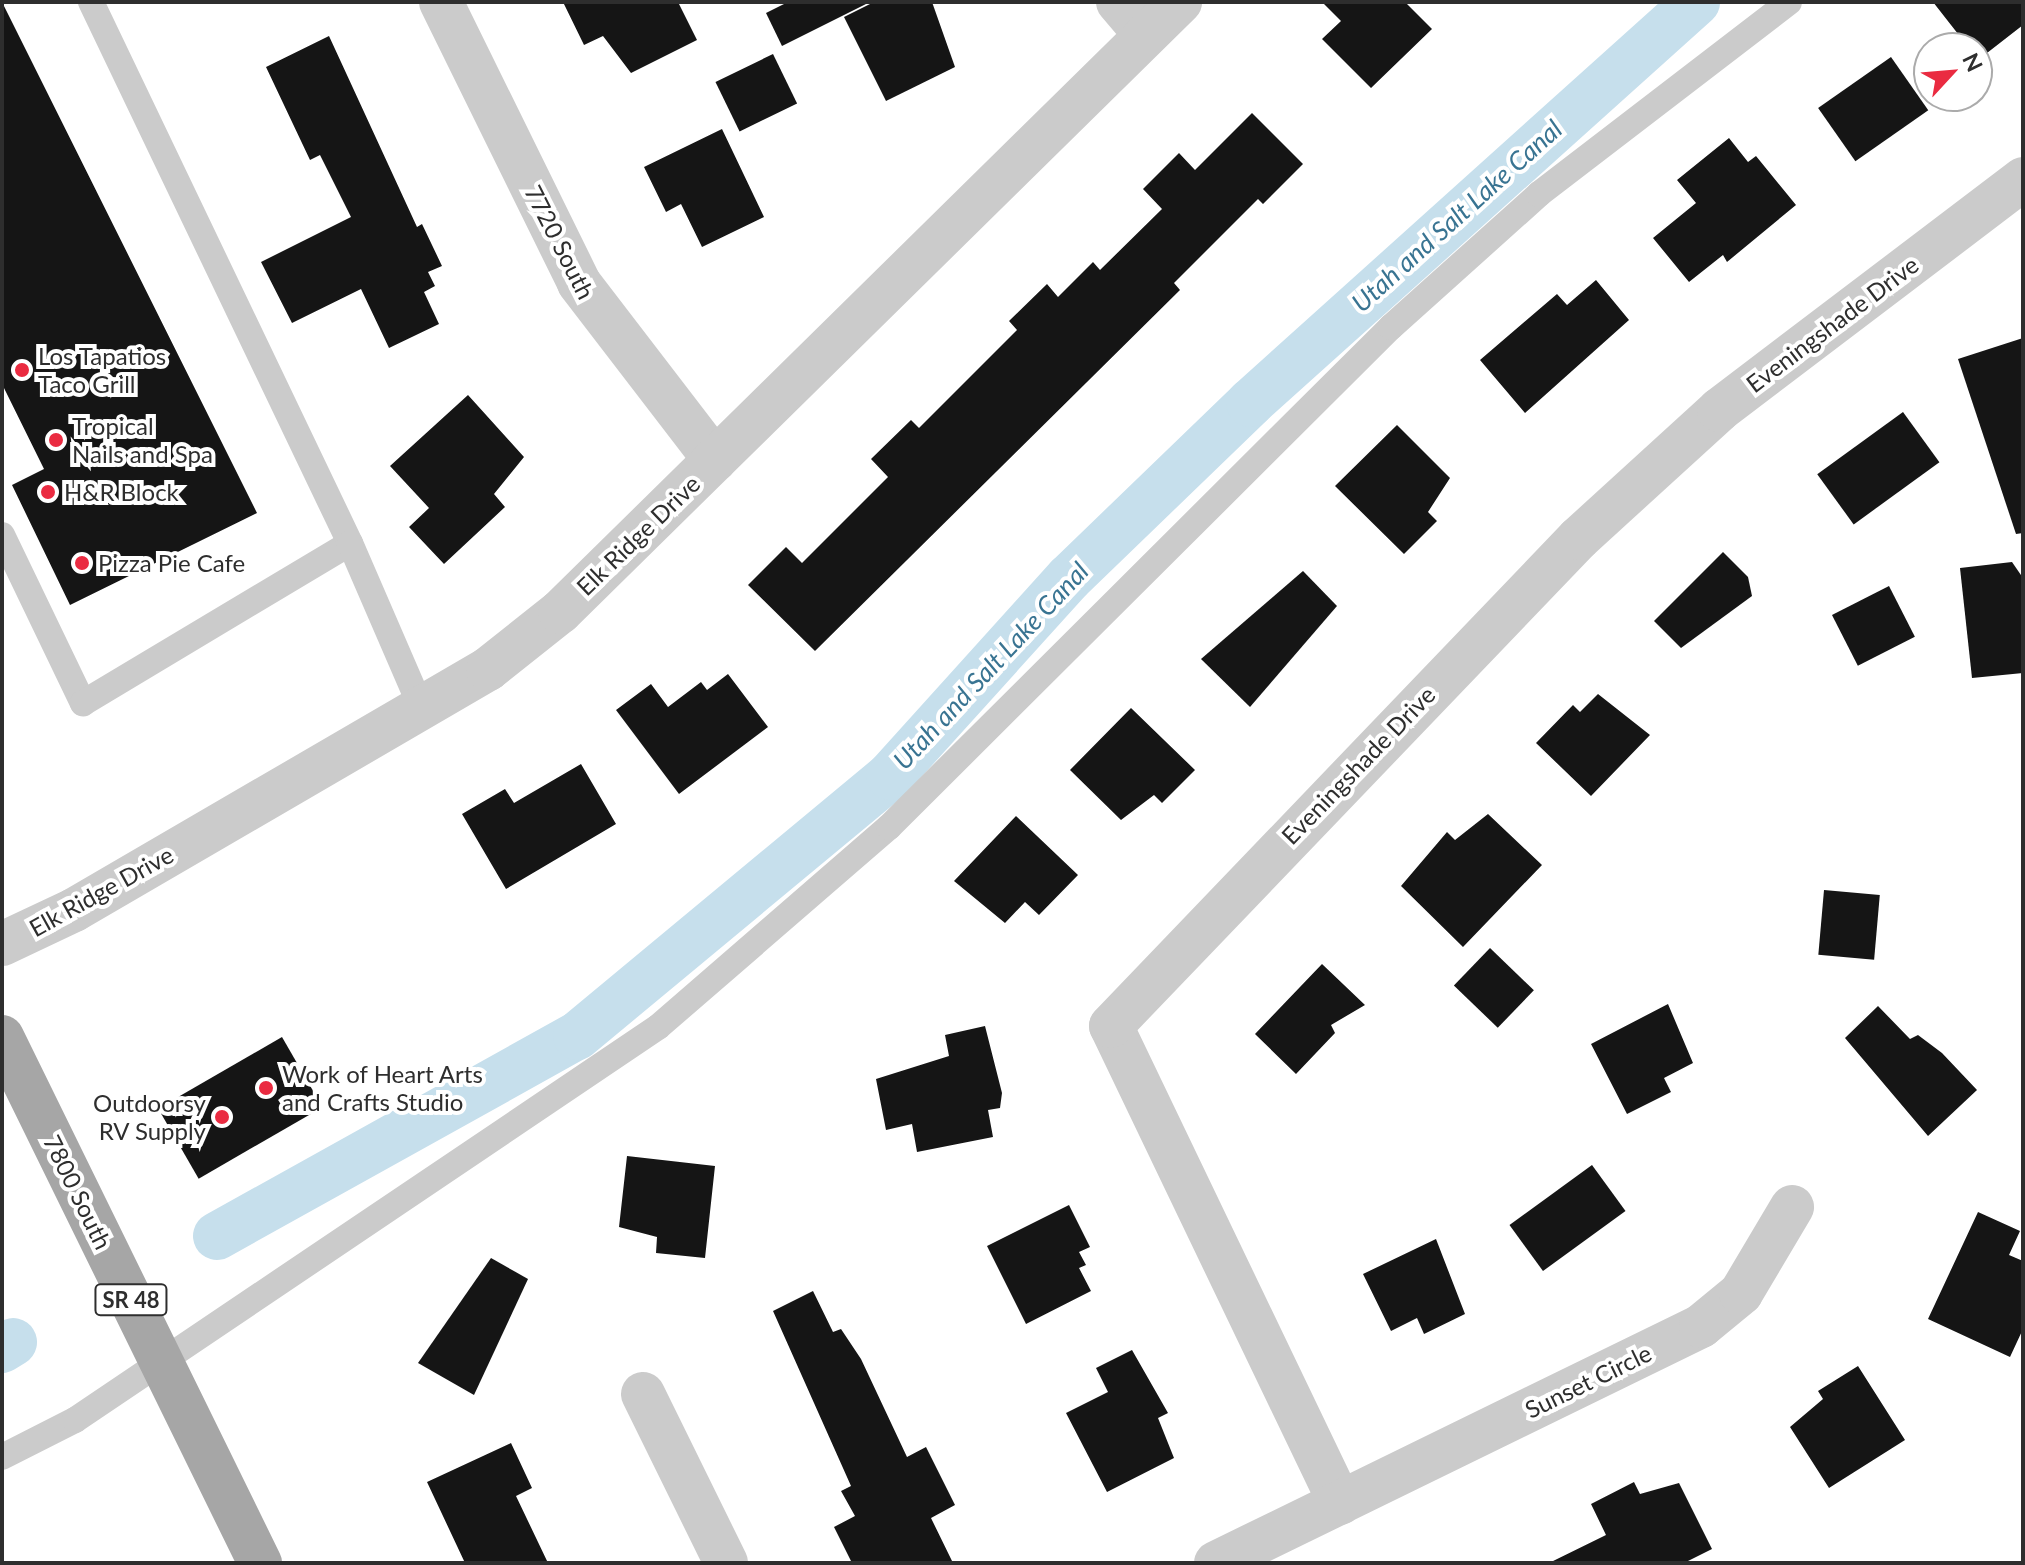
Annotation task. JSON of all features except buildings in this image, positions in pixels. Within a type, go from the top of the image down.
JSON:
[{"type":"main road","name":"7800 South","points":[[2,1037],[260,1563]]},
{"type":"street","name":"7720 South","points":[[441,2],[579,283],[715,460]]},
{"type":"street","points":[[1118,2],[1146,35]]},
{"type":"street","name":"Elk Ridge Drive","points":[[2,944],[74,910],[488,669],[560,612],[1180,2]]},
{"type":"street","name":"Eveningshade Drive","points":[[1340,1503],[1111,1026],[1591,527],[1719,410],[2023,179]]},
{"type":"street","name":"Sunset Circle","points":[[1216,1563],[1701,1326],[1741,1293],[1792,1207]]},
{"type":"street","points":[[643,1394],[726,1563]]},
{"type":"lane","points":[[91,2],[350,543],[421,707]]},
{"type":"lane","points":[[2,1457],[75,1420],[658,1027],[889,827],[1391,327],[1539,194],[1789,2]]},
{"type":"lane","points":[[2,535],[83,703],[350,543]]},
{"type":"waterway","name":"Utah and Salt Lake Canal","points":[[217,1236],[577,1036],[890,776],[1069,578],[1250,403],[1696,2]]},
{"type":"waterway","name":"Utah and Salt Lake Canal","points":[[2,1349],[13,1342]]},
{"type":"place","name":"Los Tapatios Taco Grill","points":[[22,370]]},
{"type":"place","name":"Tropical Nails and Spa","points":[[56,440]]},
{"type":"place","name":"H&R Block","points":[[48,492]]},
{"type":"place","name":"Pizza Pie Cafe","points":[[82,563]]},
{"type":"place","name":"Work of Heart Arts and Crafts Studio","points":[[266,1088]]},
{"type":"place","name":"Outdoorsy RV Supply","points":[[222,1117]]}]
